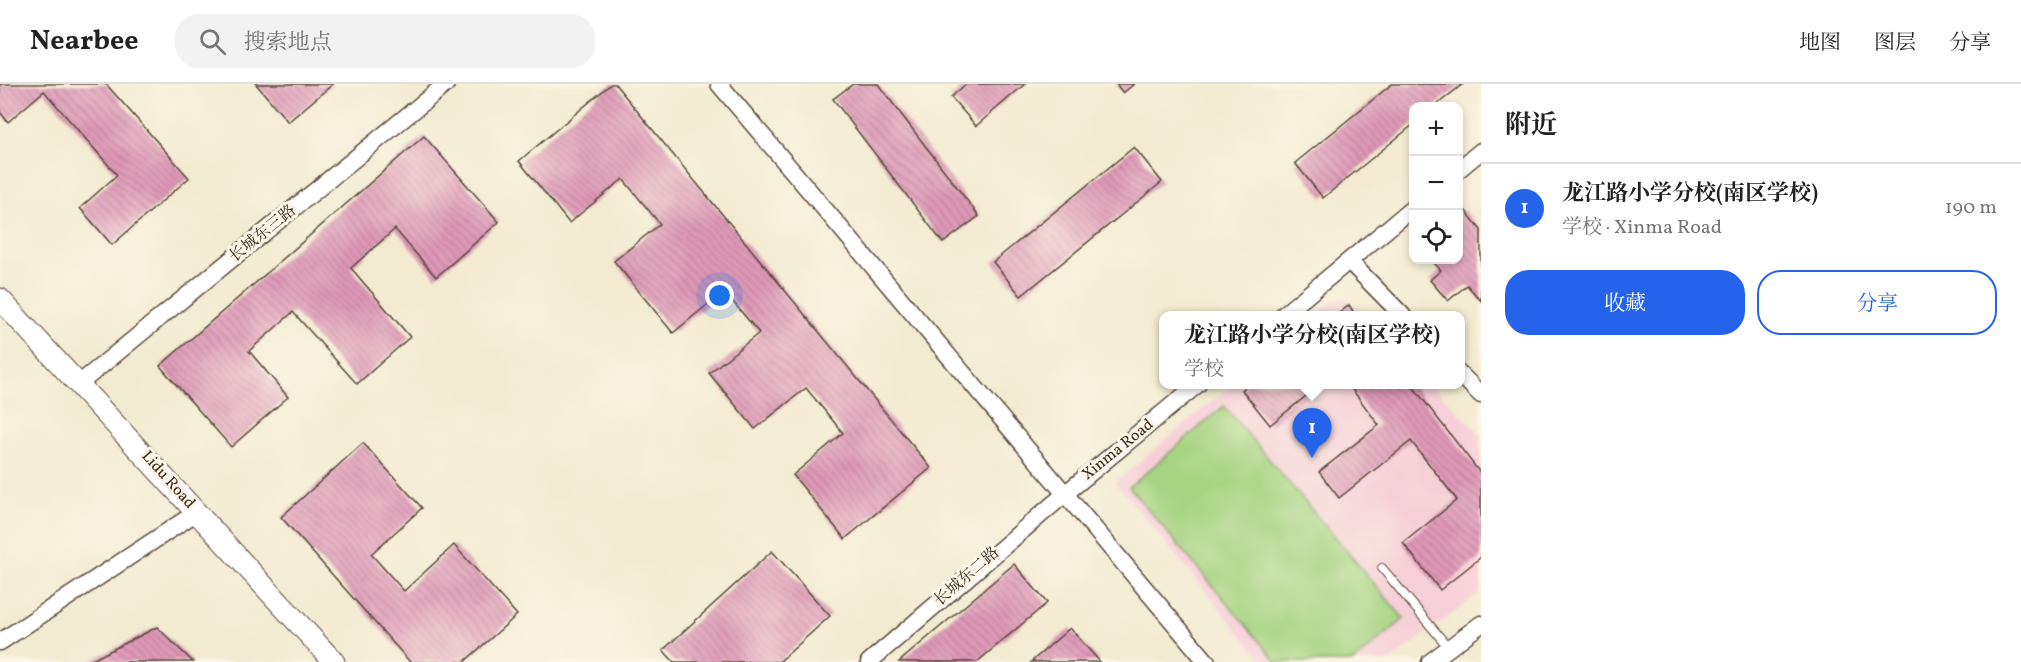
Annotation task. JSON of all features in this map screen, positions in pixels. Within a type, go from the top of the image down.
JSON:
[{"type":"street","name":"长城东三路","points":[[80,383],[446,84]]},
{"type":"street","points":[[719,84],[1207,662]]},
{"type":"street","points":[[1463,166],[1481,151]]},
{"type":"street","points":[[1287,311],[1409,210]]},
{"type":"street","points":[[1349,261],[1399,311]]},
{"type":"street","name":"Lidu Road","points":[[0,299],[80,383],[334,662]]},
{"type":"street","points":[[1465,378],[1481,395]]},
{"type":"street","name":"Xinma Road","points":[[1066,493],[1192,389]]},
{"type":"street","name":"长城东二路","points":[[869,662],[1066,493]]},
{"type":"street","points":[[0,642],[197,512]]},
{"type":"street","points":[[1430,662],[1481,624]]},
{"type":"lane","points":[[1382,568],[1449,648]]},
{"type":"shaded area","points":[[1349,299],[1361,311],[1321,311],[1333,300]]},
{"type":"shaded area","points":[[1227,389],[1436,389],[1481,435],[1481,592],[1389,662],[1264,662],[1115,482]]},
{"type":"green space","points":[[1224,406],[1404,619],[1353,662],[1277,662],[1129,487]]},
{"type":"building","points":[[0,84],[106,84],[189,178],[112,245],[80,208],[117,175],[44,91],[8,122],[0,112]]},
{"type":"building","points":[[256,84],[333,84],[288,122]]},
{"type":"building","points":[[611,84],[615,84],[931,468],[845,539],[793,475],[843,433],[806,388],[755,429],[709,373],[759,333],[724,291],[673,333],[614,261],[660,224],[623,179],[569,223],[519,161]]},
{"type":"building","points":[[853,84],[878,84],[979,216],[943,243],[833,99]]},
{"type":"building","points":[[966,84],[1025,84],[976,126],[951,97]]},
{"type":"building","points":[[1116,84],[1134,84],[1123,93]]},
{"type":"building","points":[[1392,84],[1463,84],[1440,102],[1409,102],[1409,128],[1323,198],[1295,163]]},
{"type":"building","points":[[424,136],[499,222],[436,277],[395,229],[351,268],[410,337],[357,384],[293,312],[249,351],[288,397],[231,447],[160,366]]},
{"type":"building","points":[[1134,147],[1162,182],[1021,296],[993,262]]},
{"type":"building","points":[[1465,210],[1481,230],[1481,301],[1467,285],[1448,301],[1430,280],[1441,270],[1435,264],[1463,264],[1463,211]]},
{"type":"building","points":[[1349,305],[1353,311],[1342,311]]},
{"type":"building","points":[[1243,389],[1315,389],[1270,425]]},
{"type":"building","points":[[1352,389],[1415,389],[1481,474],[1481,557],[1440,590],[1403,543],[1457,500],[1411,441],[1339,498],[1319,472],[1379,425]]},
{"type":"building","points":[[363,443],[422,508],[371,554],[404,591],[454,545],[517,615],[464,662],[410,662],[281,517]]},
{"type":"building","points":[[772,551],[830,616],[779,662],[674,662],[663,650]]},
{"type":"building","points":[[1014,564],[1047,603],[977,662],[899,662]]},
{"type":"building","points":[[157,627],[193,662],[88,662]]},
{"type":"building","points":[[1070,628],[1100,662],[1031,662]]},
{"type":"place","name":"龙江路小学分校(南区学校)","points":[[1312,458]]}]
